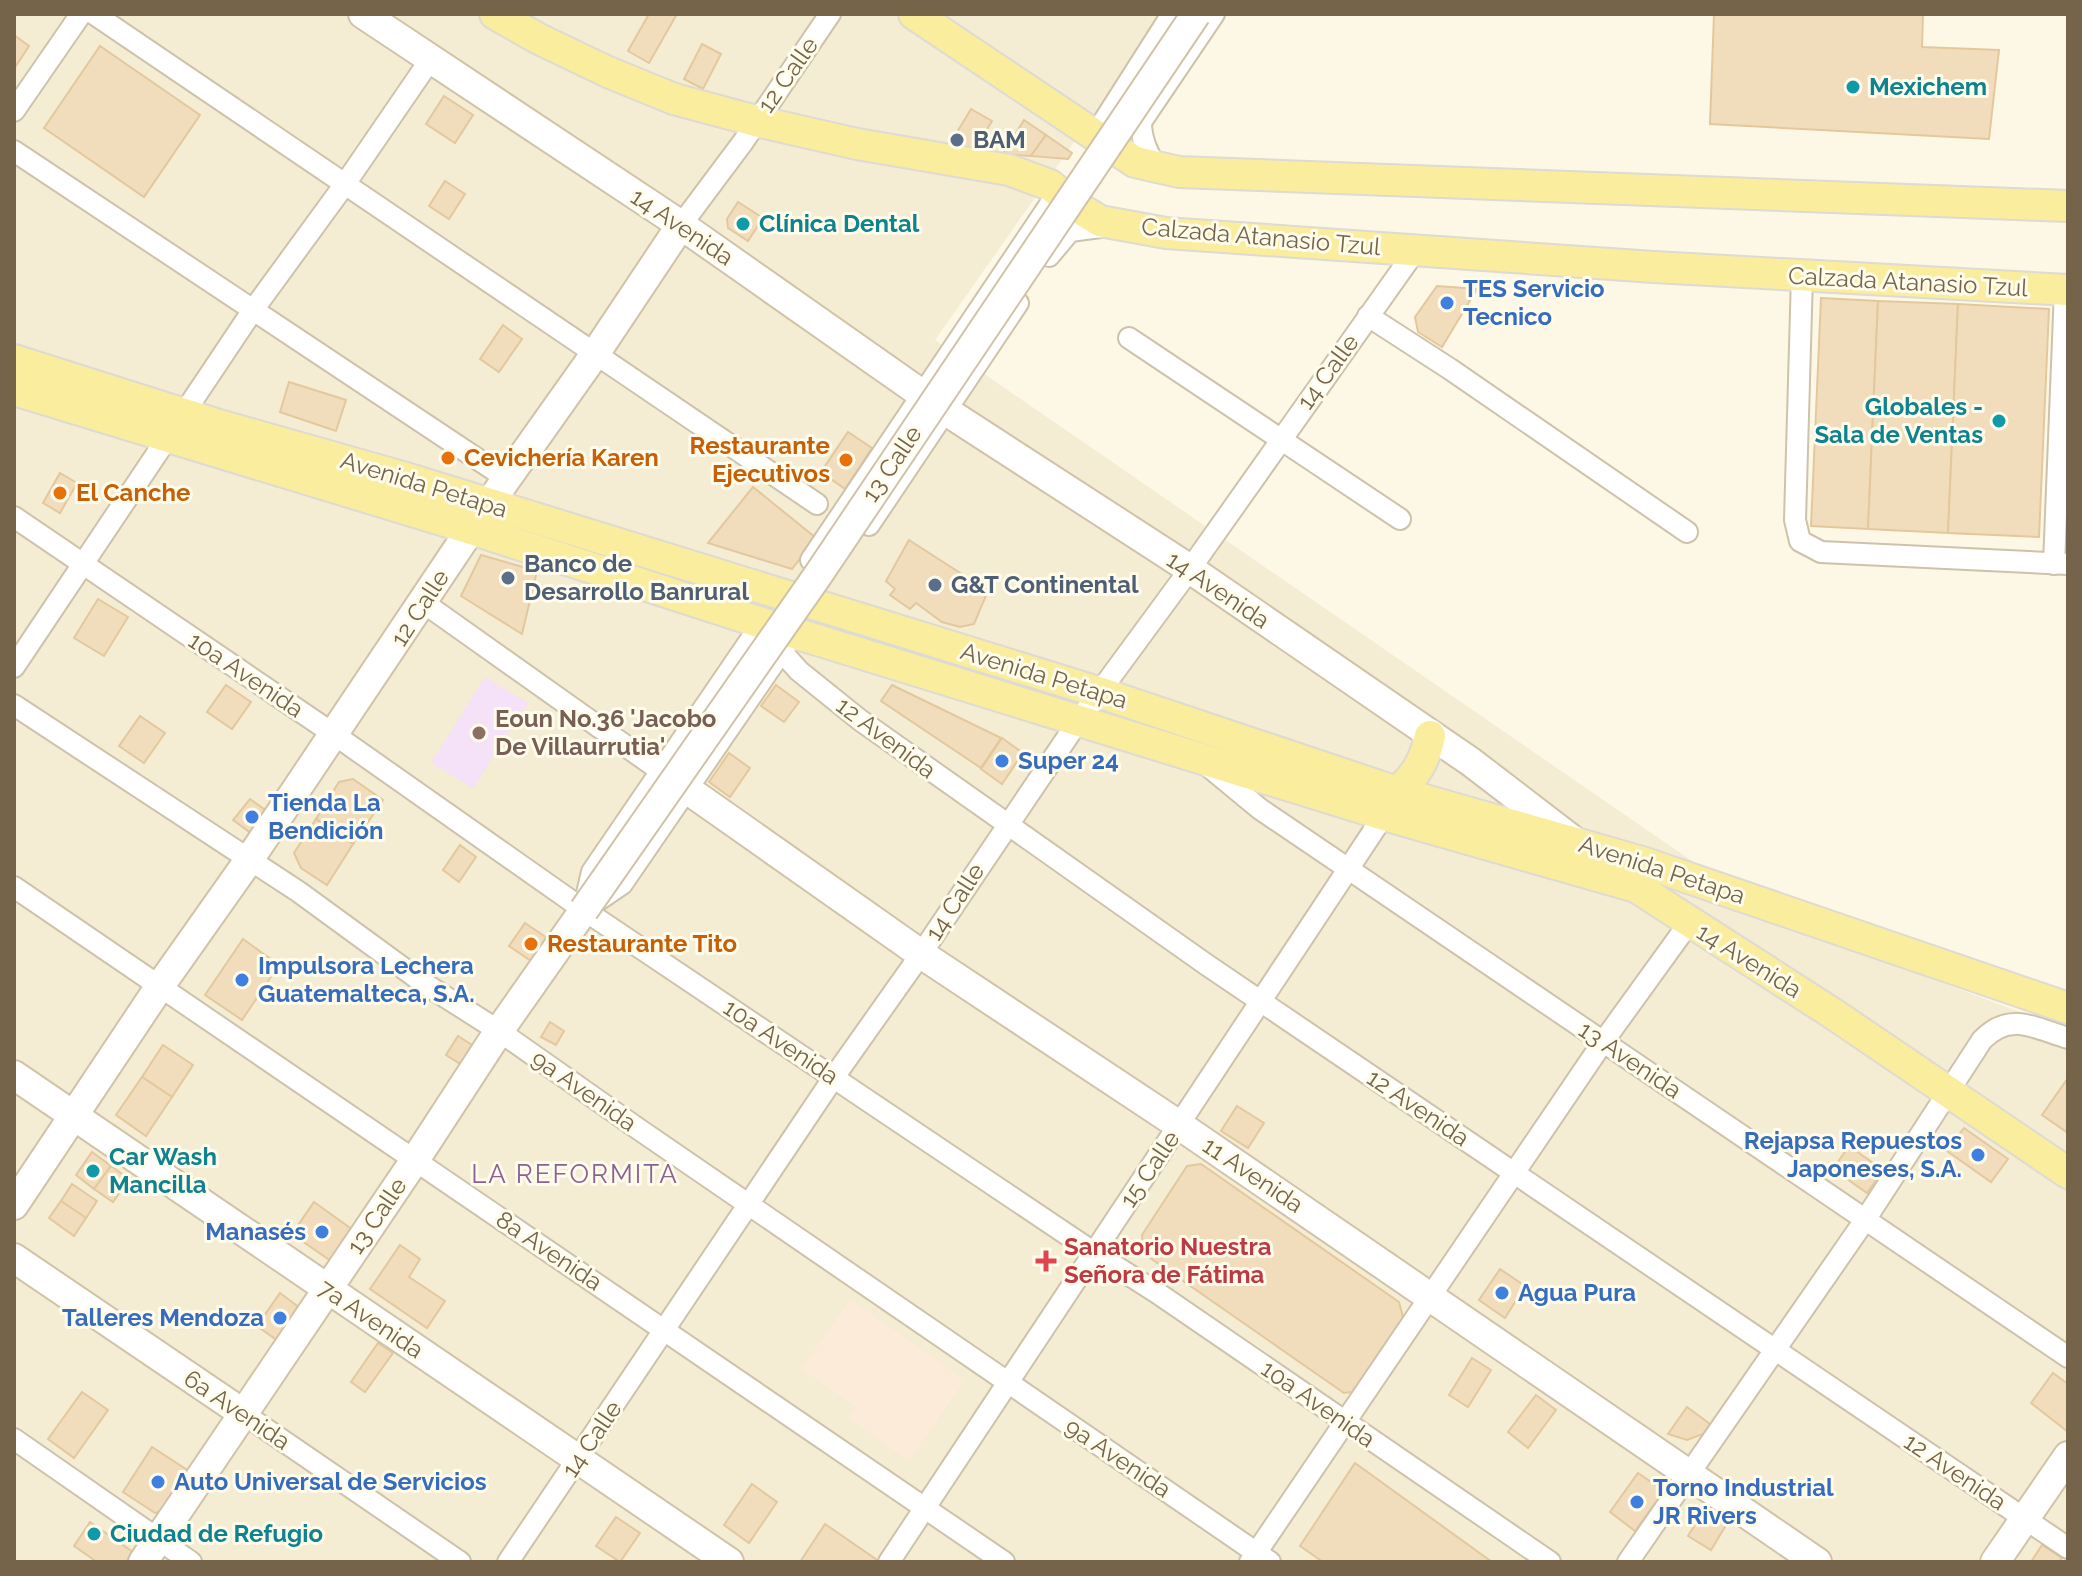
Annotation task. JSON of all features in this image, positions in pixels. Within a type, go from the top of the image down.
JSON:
[{"type":"main road","name":"14 Avenida","points":[[363,14],[681,225],[946,411],[1190,569],[1471,762],[1636,887],[1832,1013],[2068,1173]]},
{"type":"main road","name":"Calzada Atanasio Tzul","points":[[495,14],[608,72],[674,99],[857,144],[1009,170],[1034,177],[1059,191],[1091,217],[1166,233],[1802,276],[2067,290]]},
{"type":"main road","points":[[914,14],[1135,162],[1156,168],[1210,174],[2068,206]]},
{"type":"main road","name":"13 Calle","points":[[151,1551],[499,1031],[818,575],[1196,14]]},
{"type":"main road","name":"12 Calle","points":[[14,1205],[160,986],[335,735],[480,516],[595,354],[681,225]]},
{"type":"main road","name":"Avenida Petapa","points":[[14,360],[176,425]]},
{"type":"main road","name":"Avenida Petapa","points":[[14,390],[176,425],[480,516],[801,600],[1098,692],[1390,804],[1636,887]]},
{"type":"main road","name":"Avenida Petapa","points":[[480,516],[762,623],[789,641],[1079,720],[1197,756],[1390,804],[1575,842],[1642,862],[2068,1008]]},
{"type":"main road","points":[[1390,804],[1420,768],[1430,736]]},
{"type":"main road","name":"11 Avenida","points":[[688,790],[921,954],[1179,1125],[1817,1562]]},
{"type":"main road","name":"7a Avenida","points":[[14,1075],[729,1562]]},
{"type":"main road","name":"6a Avenida","points":[[14,1258],[244,1414]]},
{"type":"main road","points":[[1995,1562],[2068,1456]]},
{"type":"street","points":[[14,111],[81,14]]},
{"type":"street","points":[[94,14],[817,504]]},
{"type":"street","name":"12 Calle","points":[[681,225],[830,14]]},
{"type":"street","points":[[1095,135],[1172,14]]},
{"type":"street","points":[[1156,168],[1144,144],[1141,122],[1214,14]]},
{"type":"street","points":[[14,667],[253,310],[430,60]]},
{"type":"street","points":[[14,151],[506,478]]},
{"type":"street","name":"13 Calle","points":[[801,600],[923,392],[1059,191]]},
{"type":"street","name":"13 Calle","points":[[801,600],[946,411],[1065,234],[1081,228],[1125,224]]},
{"type":"street","name":"14 Calle","points":[[508,1562],[834,1077],[1098,692],[1190,569],[1415,251]]},
{"type":"street","points":[[1802,276],[1795,520],[1800,541],[1821,552],[2061,564],[2067,290]]},
{"type":"street","points":[[1368,316],[1687,532]]},
{"type":"street","points":[[1129,338],[1400,519]]},
{"type":"street","name":"10a Avenida","points":[[14,517],[335,735],[584,910],[1156,1292],[1550,1562]]},
{"type":"street","points":[[424,603],[661,771]]},
{"type":"street","name":"13 Calle","points":[[584,910],[592,872],[762,623]]},
{"type":"street","name":"13 Calle","points":[[584,910],[622,884],[789,641]]},
{"type":"street","name":"12 Avenida","points":[[789,641],[799,671],[860,720],[1006,825],[1261,1002],[2068,1548]]},
{"type":"street","name":"9a Avenida","points":[[14,705],[299,892],[425,984],[750,1203],[1259,1559]]},
{"type":"street","name":"13 Avenida","points":[[1197,756],[1260,809],[2068,1357]]},
{"type":"street","name":"15 Calle","points":[[889,1562],[1390,804]]},
{"type":"street","name":"8a Avenida","points":[[14,887],[1004,1562]]},
{"type":"street","points":[[1259,1559],[1430,1297],[1603,1042],[1689,923]]},
{"type":"street","points":[[1628,1562],[1865,1220],[1982,1040],[1992,1029],[2004,1023],[2017,1023],[2068,1038]]},
{"type":"street","name":"6a Avenida","points":[[244,1414],[460,1562]]},
{"type":"street","points":[[14,1439],[151,1551],[191,1562]]},
{"type":"shaded area","name":"LA REFORMITA","points":[[14,14],[1164,14],[935,340],[1782,923],[2068,1030],[2068,1562],[14,1562]]},
{"type":"shaded area","name":"Eoun No.36 'Jacobo De Villaurrutia'","points":[[485,677],[528,703],[473,788],[431,763]]},
{"type":"shaded area","points":[[850,1299],[965,1380],[909,1461],[849,1419],[856,1407],[801,1369]]},
{"type":"building","points":[[649,14],[677,14],[649,63],[628,51]]},
{"type":"building","name":"Mexichem","points":[[1714,14],[1923,14],[1922,47],[1999,50],[1989,139],[1710,124]]},
{"type":"building","points":[[14,35],[29,46],[14,69]]},
{"type":"building","points":[[702,44],[721,54],[703,89],[684,79]]},
{"type":"building","points":[[100,46],[200,115],[144,197],[44,128]]},
{"type":"building","points":[[444,96],[473,115],[455,143],[426,124]]},
{"type":"building","points":[[971,109],[992,121],[972,154],[951,142]]},
{"type":"building","points":[[1024,120],[1046,135],[1031,156],[1003,154]]},
{"type":"building","points":[[1046,135],[1072,153],[1068,159],[1031,156]]},
{"type":"building","points":[[445,181],[465,194],[449,219],[429,206]]},
{"type":"building","name":"Clínica Dental","points":[[738,202],[763,218],[748,241],[728,228],[727,219]]},
{"type":"building","name":"TES Servicio Tecnico","points":[[1437,286],[1477,289],[1442,347],[1418,332],[1415,317]]},
{"type":"building","points":[[1821,298],[1878,301],[1868,529],[1811,526]]},
{"type":"building","points":[[1878,301],[1958,304],[1948,533],[1868,529]]},
{"type":"building","name":"Globales - Sala de Ventas","points":[[1958,304],[2049,309],[2039,537],[1948,533]]},
{"type":"building","points":[[503,325],[522,339],[499,372],[480,359]]},
{"type":"building","points":[[289,382],[346,400],[336,431],[280,412]]},
{"type":"building","name":"Restaurante Ejecutivos","points":[[848,432],[872,448],[845,489],[821,472]]},
{"type":"building","name":"El Canche","points":[[60,473],[77,483],[60,513],[43,503]]},
{"type":"building","points":[[753,487],[816,538],[792,569],[708,543]]},
{"type":"building","name":"G&T Continental","points":[[909,540],[988,591],[974,624],[960,627],[942,622],[916,603],[910,609],[890,595],[895,589],[886,581]]},
{"type":"building","points":[[481,555],[537,571],[522,634],[461,596]]},
{"type":"building","points":[[98,599],[128,617],[104,656],[74,638]]},
{"type":"building","points":[[226,685],[251,702],[232,729],[207,712]]},
{"type":"building","points":[[776,685],[799,702],[784,722],[761,706]]},
{"type":"building","points":[[892,685],[1001,738],[981,768],[881,701]]},
{"type":"building","points":[[140,716],[165,733],[144,763],[119,746]]},
{"type":"building","name":"Super 24","points":[[1002,738],[1023,753],[1002,784],[981,769]]},
{"type":"building","points":[[729,753],[750,768],[730,797],[709,782]]},
{"type":"building","points":[[353,779],[383,800],[353,844],[316,819],[339,782]]},
{"type":"building","name":"Tienda La Bendición","points":[[250,799],[271,814],[255,836],[233,820]]},
{"type":"building","points":[[316,819],[353,844],[327,885],[301,868],[294,853]]},
{"type":"building","points":[[460,845],[476,857],[459,882],[443,870]]},
{"type":"building","name":"Restaurante Tito","points":[[525,923],[553,942],[537,965],[509,946]]},
{"type":"building","name":"Impulsora Lechera Guatemalteca, S.A.","points":[[243,939],[279,965],[242,1020],[205,995]]},
{"type":"building","points":[[550,1022],[564,1031],[556,1045],[541,1037]]},
{"type":"building","points":[[458,1036],[477,1048],[465,1067],[446,1055]]},
{"type":"building","points":[[163,1045],[193,1065],[172,1097],[142,1077]]},
{"type":"building","points":[[142,1077],[172,1097],[146,1136],[116,1115]]},
{"type":"building","points":[[2068,1078],[2068,1133],[2042,1115]]},
{"type":"building","points":[[1237,1106],[1264,1123],[1248,1148],[1221,1131]]},
{"type":"building","name":"Rejapsa Repuestos Japoneses, S.A.","points":[[1964,1128],[2008,1159],[1991,1182],[1947,1151]]},
{"type":"building","points":[[1849,1146],[1883,1170],[1867,1193],[1833,1169]]},
{"type":"building","name":"Car Wash Mancilla","points":[[92,1152],[111,1166],[94,1189],[76,1175]]},
{"type":"building","points":[[1201,1164],[1399,1302],[1404,1321],[1359,1391],[1344,1393],[1143,1253],[1142,1235],[1187,1166]]},
{"type":"building","points":[[111,1166],[129,1179],[113,1202],[94,1189]]},
{"type":"building","points":[[72,1184],[97,1201],[86,1218],[61,1201]]},
{"type":"building","points":[[61,1201],[86,1218],[74,1236],[49,1218]]},
{"type":"building","name":"Manasés","points":[[314,1202],[353,1230],[331,1261],[292,1234]]},
{"type":"building","points":[[400,1245],[420,1259],[409,1277],[445,1301],[427,1328],[370,1289]]},
{"type":"building","name":"Agua Pura","points":[[1500,1269],[1525,1286],[1505,1318],[1479,1300]]},
{"type":"building","name":"Talleres Mendoza","points":[[280,1293],[304,1311],[281,1343],[257,1326]]},
{"type":"building","points":[[378,1343],[393,1353],[365,1392],[351,1382]]},
{"type":"building","points":[[1472,1358],[1491,1370],[1468,1407],[1449,1395]]},
{"type":"building","points":[[2053,1373],[2068,1384],[2068,1432],[2031,1403]]},
{"type":"building","points":[[82,1392],[108,1410],[74,1458],[48,1439]]},
{"type":"building","points":[[1536,1395],[1556,1410],[1528,1448],[1508,1432]]},
{"type":"building","points":[[1687,1407],[1710,1424],[1703,1434],[1687,1440],[1668,1434]]},
{"type":"building","name":"Auto Universal de Servicios","points":[[152,1447],[192,1473],[170,1508],[155,1513],[123,1492]]},
{"type":"building","points":[[1355,1463],[1492,1562],[1323,1562],[1300,1546]]},
{"type":"building","name":"Torno Industrial JR Rivers","points":[[1638,1473],[1664,1491],[1635,1531],[1610,1512]]},
{"type":"building","points":[[752,1484],[777,1502],[749,1543],[724,1525]]},
{"type":"building","points":[[1708,1514],[1726,1525],[1711,1550],[1688,1536],[1700,1517]]},
{"type":"building","points":[[616,1517],[640,1533],[620,1562],[596,1546]]},
{"type":"building","name":"Ciudad de Refugio","points":[[90,1522],[133,1552],[126,1562],[97,1562],[74,1546]]},
{"type":"building","points":[[825,1524],[877,1560],[800,1562]]},
{"type":"building","points":[[2042,1545],[2062,1558],[2059,1562],[2031,1562]]},
{"type":"place","name":"Mexichem","points":[[1853,87]]},
{"type":"place","name":"BAM","points":[[957,140]]},
{"type":"place","name":"Clínica Dental","points":[[743,224]]},
{"type":"place","name":"TES Servicio Tecnico","points":[[1447,303]]},
{"type":"place","name":"Globales - Sala de Ventas","points":[[1999,421]]},
{"type":"place","name":"Cevichería Karen","points":[[448,458]]},
{"type":"place","name":"Restaurante Ejecutivos","points":[[846,460]]},
{"type":"place","name":"El Canche","points":[[60,493]]},
{"type":"place","name":"Banco de Desarrollo Banrural","points":[[508,578]]},
{"type":"place","name":"G&T Continental","points":[[935,585]]},
{"type":"place","name":"Eoun No.36 'Jacobo De Villaurrutia'","points":[[479,733]]},
{"type":"place","name":"Super 24","points":[[1002,761]]},
{"type":"place","name":"Tienda La Bendición","points":[[252,817]]},
{"type":"place","name":"Restaurante Tito","points":[[531,944]]},
{"type":"place","name":"Impulsora Lechera Guatemalteca, S.A.","points":[[242,980]]},
{"type":"place","name":"Rejapsa Repuestos Japoneses, S.A.","points":[[1978,1155]]},
{"type":"place","name":"Car Wash Mancilla","points":[[93,1171]]},
{"type":"place","name":"Manasés","points":[[322,1232]]},
{"type":"place","name":"Sanatorio Nuestra Señora de Fátima","points":[[1046,1261]]},
{"type":"place","name":"Agua Pura","points":[[1502,1293]]},
{"type":"place","name":"Talleres Mendoza","points":[[280,1318]]},
{"type":"place","name":"Auto Universal de Servicios","points":[[158,1482]]},
{"type":"place","name":"Torno Industrial JR Rivers","points":[[1637,1502]]},
{"type":"place","name":"Ciudad de Refugio","points":[[94,1534]]},
{"type":"district","name":"LA REFORMITA","points":[[575,1174]]}]
